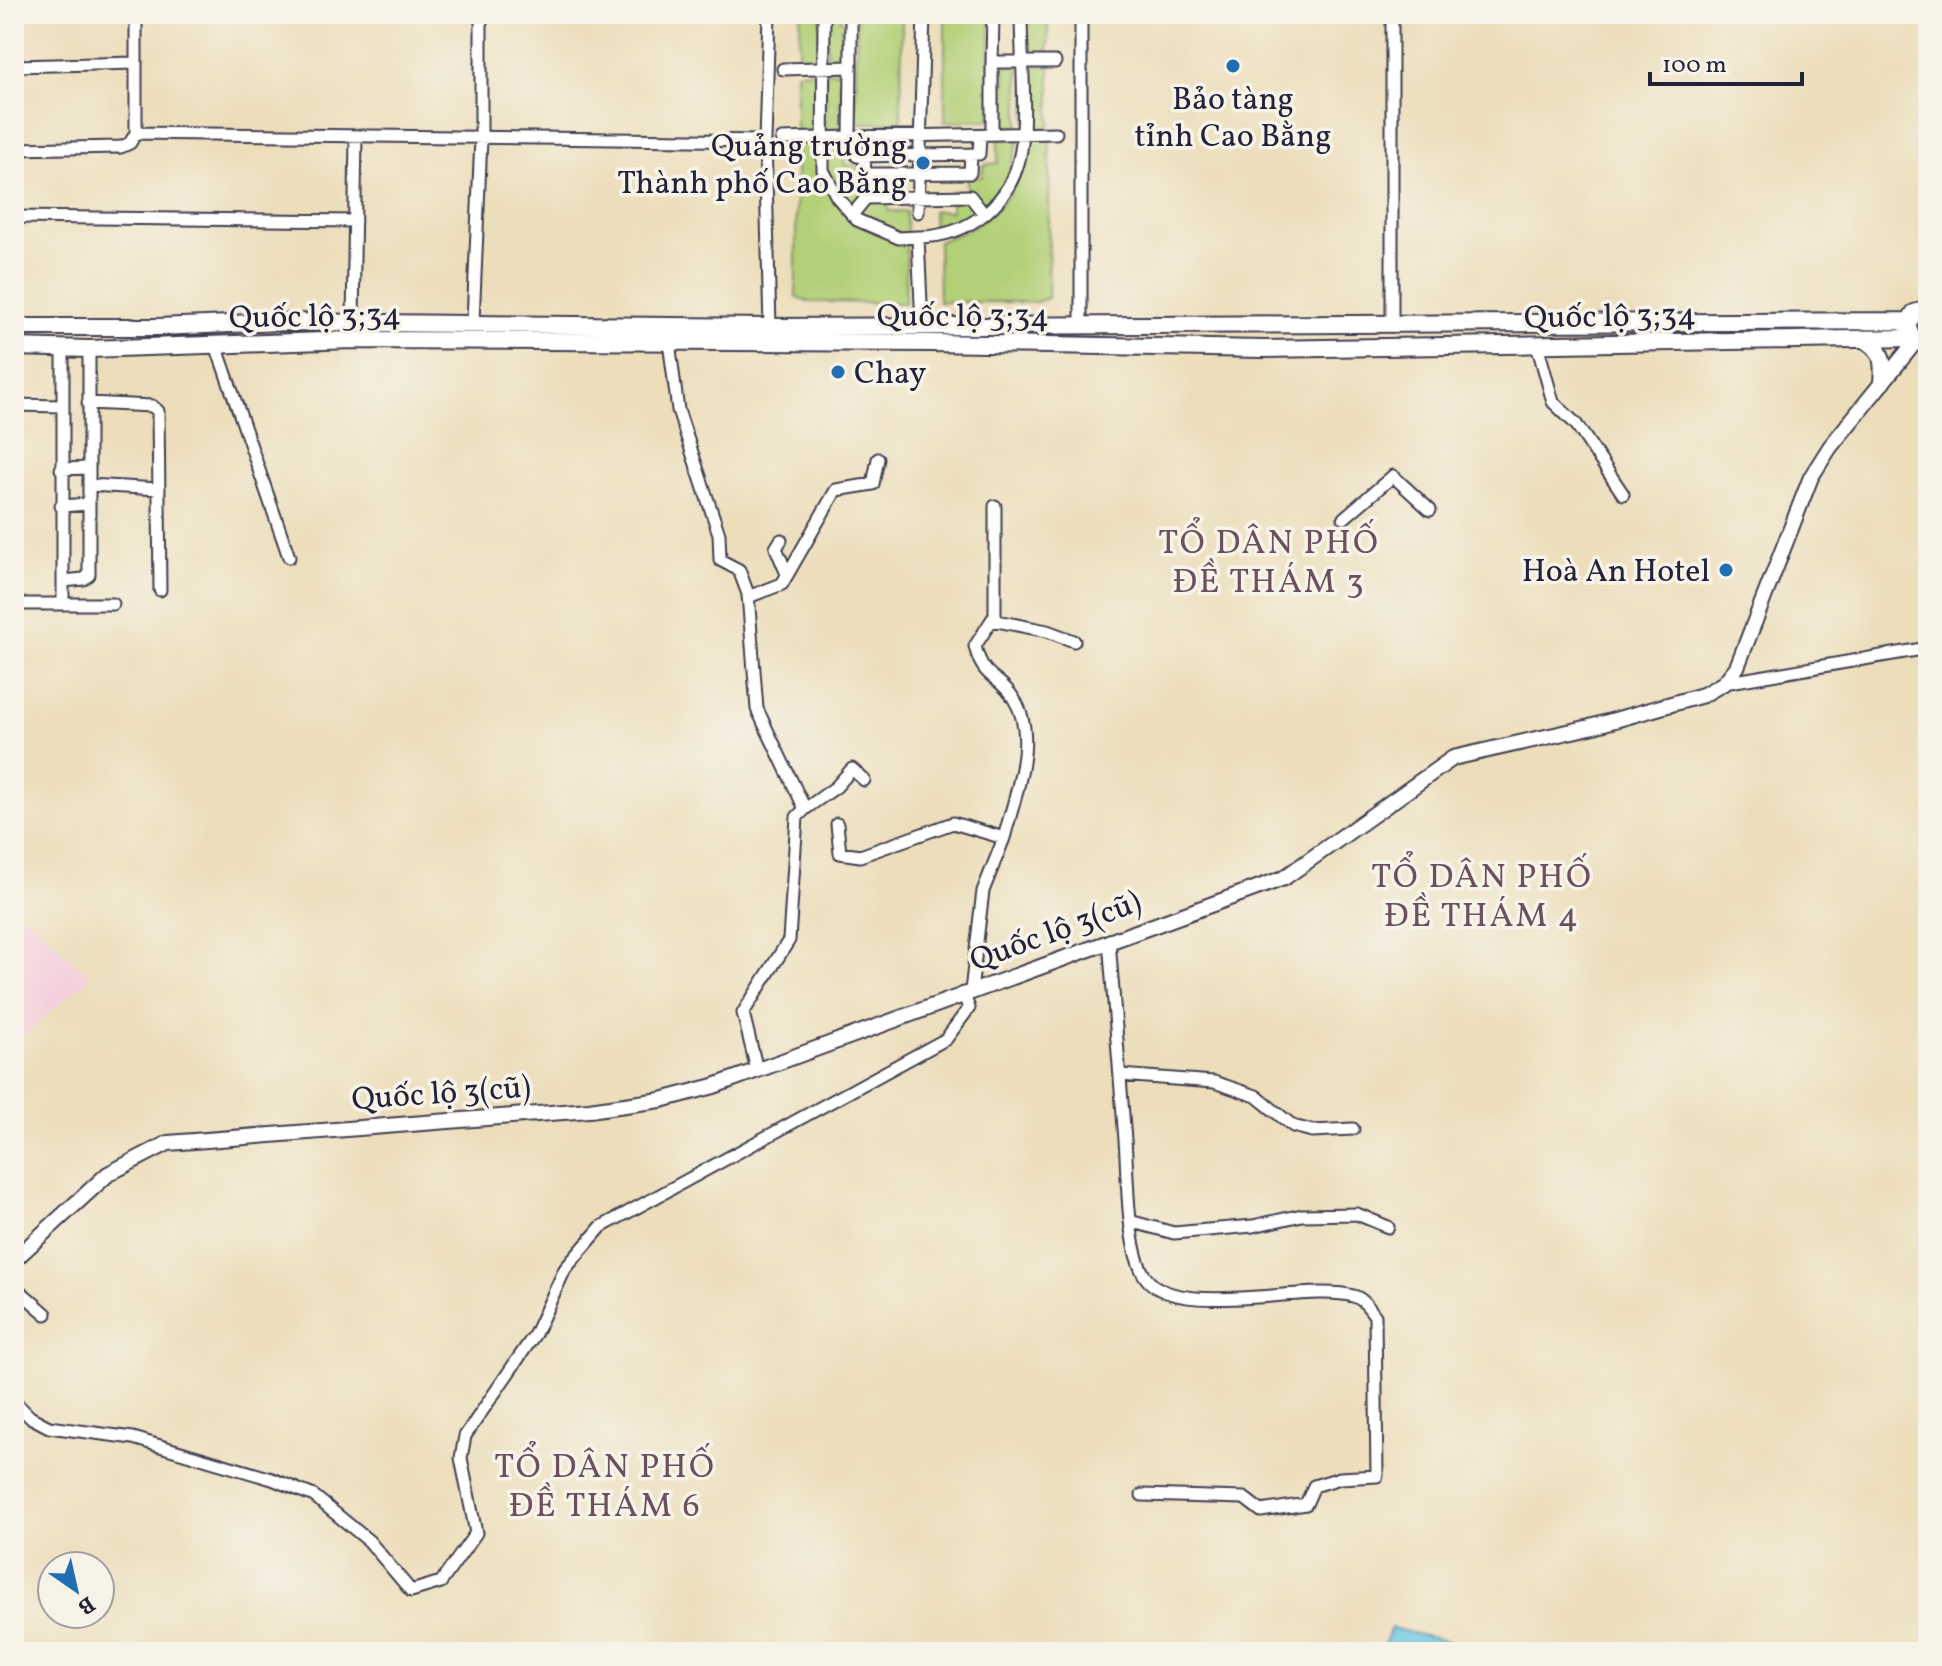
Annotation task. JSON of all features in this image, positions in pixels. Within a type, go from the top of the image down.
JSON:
[{"type":"highway","points":[[1919,340],[1908,321],[1918,310],[1928,309]]},
{"type":"highway","name":"Quốc lộ 3;34","points":[[14,327],[473,321],[770,335],[1268,349],[1919,340]]},
{"type":"highway","points":[[453,342],[473,321]]},
{"type":"highway","name":"Quốc lộ 3;34","points":[[14,347],[89,349],[353,340],[669,342],[922,326],[1908,321]]},
{"type":"highway","points":[[215,325],[216,345]]},
{"type":"highway","points":[[1268,326],[1268,349]]},
{"type":"highway","points":[[1081,327],[1081,344]]},
{"type":"highway","points":[[1862,339],[1875,344],[1881,354],[1882,382]]},
{"type":"main road","points":[[1724,683],[1737,667],[1806,485],[1830,447],[1919,340]]},
{"type":"main road","name":"Quốc lộ 3(cũ)","points":[[14,1260],[108,1174],[168,1143],[635,1104],[687,1094],[1284,878],[1453,758],[1590,727],[1703,695],[1724,683]]},
{"type":"street","points":[[14,149],[121,147],[130,143],[136,133],[136,14]]},
{"type":"street","points":[[473,321],[481,139],[481,14]]},
{"type":"street","points":[[769,14],[765,141],[770,335]]},
{"type":"street","points":[[824,14],[823,170],[852,215],[880,232],[899,238],[945,237],[966,229],[984,214],[1008,184],[1021,151],[1021,14]]},
{"type":"street","points":[[851,14],[853,138],[857,156],[979,154],[986,135],[993,14]]},
{"type":"street","points":[[918,212],[923,155],[924,14]]},
{"type":"street","points":[[1081,14],[1081,327]]},
{"type":"street","points":[[1392,14],[1392,326]]},
{"type":"street","points":[[992,62],[1055,62]]},
{"type":"street","points":[[14,66],[136,63]]},
{"type":"street","points":[[783,69],[851,67]]},
{"type":"street","points":[[136,133],[765,141]]},
{"type":"street","points":[[782,139],[1056,133]]},
{"type":"street","points":[[353,322],[356,136]]},
{"type":"street","points":[[864,156],[865,174],[922,174],[970,173],[971,154]]},
{"type":"street","points":[[852,215],[866,198],[920,196],[970,196],[984,214]]},
{"type":"street","points":[[14,217],[355,221]]},
{"type":"street","points":[[918,237],[922,326]]},
{"type":"street","points":[[669,342],[678,410],[719,534],[720,560],[739,570],[748,597],[757,709],[805,809]]},
{"type":"street","points":[[1537,344],[1553,402],[1576,424],[1623,494]]},
{"type":"street","points":[[216,345],[289,557]]},
{"type":"street","points":[[63,348],[63,604]]},
{"type":"street","points":[[63,581],[84,579],[89,575],[89,349]]},
{"type":"street","points":[[88,403],[156,409],[160,590]]},
{"type":"street","points":[[14,405],[62,406]]},
{"type":"street","points":[[748,597],[782,584],[836,490],[873,484],[878,459]]},
{"type":"street","points":[[61,469],[89,468]]},
{"type":"street","points":[[1344,518],[1393,476],[1430,510]]},
{"type":"street","points":[[89,485],[159,489]]},
{"type":"street","points":[[61,506],[89,504]]},
{"type":"street","points":[[14,1401],[30,1417],[49,1427],[133,1438],[272,1479],[314,1496],[369,1541],[411,1591],[441,1582],[476,1533],[461,1458],[465,1436],[535,1334],[565,1269],[601,1227],[946,1039],[966,1017],[983,891],[1004,838],[1021,772],[1024,734],[1014,699],[980,667],[975,646],[995,615],[995,506]]},
{"type":"street","points":[[781,540],[776,548],[787,574]]},
{"type":"street","points":[[14,604],[113,604]]},
{"type":"street","points":[[992,620],[1047,631],[1074,641]]},
{"type":"street","points":[[1724,683],[1928,648]]},
{"type":"street","points":[[757,1070],[743,1013],[789,940],[797,817],[836,787],[852,769],[864,780]]},
{"type":"street","points":[[837,824],[840,853],[860,856],[953,823],[1004,838]]},
{"type":"street","points":[[1109,940],[1133,1222],[1137,1252],[1145,1276],[1170,1293],[1236,1299],[1330,1292],[1357,1296],[1375,1316],[1377,1476],[1340,1478],[1314,1486],[1306,1504],[1287,1510],[1261,1511],[1244,1498],[1142,1495]]},
{"type":"street","points":[[1120,1075],[1214,1082],[1256,1096],[1293,1126],[1312,1131],[1353,1129]]},
{"type":"street","points":[[1133,1222],[1174,1233],[1253,1226],[1302,1215],[1357,1214],[1388,1227]]},
{"type":"street","points":[[14,1286],[46,1314]]},
{"type":"shaded area","points":[[14,911],[26,916],[90,977],[14,1044]]},
{"type":"green space","points":[[801,14],[820,14],[820,63],[798,63]]},
{"type":"green space","points":[[827,14],[841,14],[841,21],[848,21],[848,27],[841,27],[841,37],[848,38],[848,46],[841,45],[841,54],[848,55],[848,63],[827,62]]},
{"type":"green space","points":[[857,14],[902,14],[901,123],[855,123]]},
{"type":"green space","points":[[945,14],[990,14],[990,120],[945,122]]},
{"type":"green space","points":[[1027,14],[1048,14],[1048,55],[1026,55]]},
{"type":"green space","points":[[999,66],[1019,66],[1019,126],[998,127],[998,119],[1005,118],[1005,109],[998,109],[998,101],[1005,100],[1005,91],[999,90],[999,84],[1006,84],[1006,74],[998,73]]},
{"type":"green space","points":[[1026,66],[1050,66],[1050,127],[1026,127]]},
{"type":"green space","points":[[820,71],[820,132],[796,133],[796,72]]},
{"type":"green space","points":[[826,71],[847,72],[847,78],[840,79],[840,90],[847,89],[847,96],[840,96],[840,106],[847,106],[847,114],[840,114],[840,123],[847,124],[847,132],[826,131]]},
{"type":"green space","points":[[1050,136],[1048,298],[1036,302],[939,302],[938,241],[957,235],[988,216],[1011,191],[1023,158],[1026,138]]},
{"type":"green space","points":[[1020,137],[1001,190],[993,200],[970,217],[934,234],[933,211],[951,211],[952,192],[967,192],[967,177],[982,177],[983,165],[998,163],[998,140]]},
{"type":"green space","points":[[796,141],[819,141],[820,160],[849,215],[907,241],[905,303],[809,302],[796,297]]},
{"type":"green space","points":[[843,141],[845,165],[857,165],[857,178],[872,179],[871,193],[886,199],[889,211],[906,212],[907,234],[868,221],[837,192],[824,165],[824,142]]},
{"type":"water","points":[[1391,1628],[1492,1652],[1381,1652]]},
{"type":"place","name":"Bảo tàng tỉnh Cao Bằng","points":[[1233,66]]},
{"type":"place","name":"Quảng trường Thành phố Cao Bằng","points":[[923,163]]},
{"type":"place","name":"Chay","points":[[838,372]]},
{"type":"place","name":"Hoà An Hotel","points":[[1726,570]]},
{"type":"district","name":"TỔ DÂN PHỐ ĐỀ THÁM 3","points":[[1269,560]]},
{"type":"district","name":"TỔ DÂN PHỐ ĐỀ THÁM 4","points":[[1482,894]]},
{"type":"district","name":"TỔ DÂN PHỐ ĐỀ THÁM 6","points":[[605,1484]]}]
